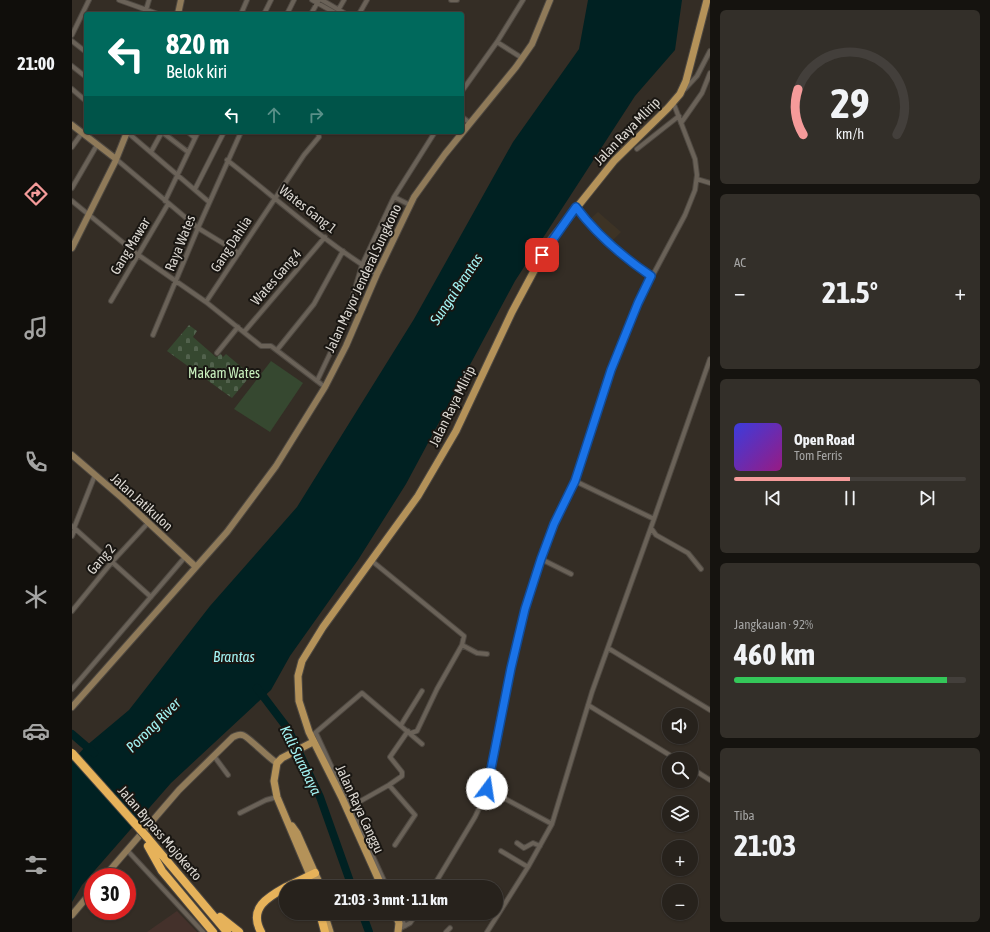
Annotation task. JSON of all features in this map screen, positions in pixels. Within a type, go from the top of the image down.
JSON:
[{"type":"highway","name":"Jalan Bypass Mojokerto","points":[[72,753],[222,932]]},
{"type":"highway","name":"Jalan Bypass Mojokerto","points":[[72,760],[202,901],[227,932]]},
{"type":"highway","points":[[146,841],[170,880],[213,932]]},
{"type":"highway","points":[[301,880],[313,874]]},
{"type":"highway","points":[[261,932],[258,921],[259,909],[269,896],[279,891]]},
{"type":"highway","points":[[202,901],[239,932]]},
{"type":"highway","points":[[322,920],[325,932]]},
{"type":"main road","points":[[178,12],[181,0]]},
{"type":"main road","name":"Jalan Mayor Jenderal Sungkono","points":[[464,130],[532,44],[550,0]]},
{"type":"main road","name":"Jalan Raya Mlirip","points":[[313,742],[312,733],[299,701],[298,687],[302,661],[323,627],[372,561],[428,481],[456,431],[512,312],[542,255],[576,207],[614,161],[680,94],[686,81],[707,0]]},
{"type":"main road","points":[[72,125],[116,159]]},
{"type":"main road","points":[[72,248],[116,159],[126,134]]},
{"type":"main road","name":"Jalan Mayor Jenderal Sungkono","points":[[72,707],[227,532],[276,466],[325,387],[410,205],[445,154],[461,134]]},
{"type":"main road","name":"Jalan Jatikulon","points":[[72,455],[196,567]]},
{"type":"main road","points":[[112,868],[179,790],[233,737],[242,734],[268,758],[280,761]]},
{"type":"main road","points":[[313,742],[280,761],[274,781],[277,797],[289,823],[297,832],[316,880]]},
{"type":"main road","name":"Jalan Raya Canggu","points":[[313,742],[342,798],[379,880]]},
{"type":"main road","points":[[313,874],[314,880]]},
{"type":"main road","points":[[72,915],[84,901]]},
{"type":"main road","points":[[326,920],[330,932]]},
{"type":"main road","points":[[329,920],[330,932]]},
{"type":"main road","points":[[398,920],[402,930]]},
{"type":"street","points":[[85,12],[89,0]]},
{"type":"street","points":[[119,0],[147,12],[149,0]]},
{"type":"street","points":[[242,12],[247,0]]},
{"type":"street","points":[[265,12],[271,0]]},
{"type":"street","points":[[288,12],[294,0]]},
{"type":"street","points":[[312,0],[318,1],[335,12]]},
{"type":"street","points":[[322,0],[336,12]]},
{"type":"street","points":[[338,12],[344,0]]},
{"type":"street","points":[[360,12],[367,0]]},
{"type":"street","points":[[464,88],[497,42],[523,0]]},
{"type":"street","points":[[312,12],[318,1]]},
{"type":"street","points":[[72,34],[84,15]]},
{"type":"street","points":[[72,41],[84,50]]},
{"type":"street","points":[[497,42],[522,58]]},
{"type":"street","points":[[680,94],[697,76],[710,52]]},
{"type":"street","points":[[72,66],[84,75]]},
{"type":"street","points":[[681,123],[702,93],[710,73]]},
{"type":"street","points":[[72,89],[84,97]]},
{"type":"street","points":[[437,880],[475,817],[487,789],[512,661],[525,609],[554,524],[575,481],[611,370],[638,303],[651,276],[685,215],[695,190],[697,179],[695,159],[673,102]]},
{"type":"street","points":[[637,149],[678,116]]},
{"type":"street","points":[[464,119],[470,123]]},
{"type":"street","points":[[72,147],[82,133]]},
{"type":"street","points":[[129,134],[177,173],[209,202]]},
{"type":"street","points":[[151,152],[161,134]]},
{"type":"street","points":[[165,134],[188,152]]},
{"type":"street","points":[[190,134],[195,138]]},
{"type":"street","name":"Gang Mawar","points":[[111,301],[166,202],[177,173],[197,134]]},
{"type":"street","points":[[195,189],[223,134]]},
{"type":"street","name":"Raya Wates","points":[[153,335],[227,160],[240,134]]},
{"type":"street","name":"Gang Dahlia","points":[[206,302],[275,198],[319,137],[318,134]]},
{"type":"street","points":[[317,381],[345,322],[362,265],[394,197],[434,134]]},
{"type":"street","points":[[72,188],[97,145]]},
{"type":"street","points":[[116,159],[198,228],[239,253]]},
{"type":"street","name":"Wates Gang 1","points":[[227,160],[343,251],[377,274]]},
{"type":"street","points":[[697,179],[710,183]]},
{"type":"street","points":[[394,197],[410,205]]},
{"type":"street","points":[[72,201],[138,254],[206,302],[261,346],[271,346],[325,387]]},
{"type":"street","points":[[576,207],[588,223],[626,258],[651,276]]},
{"type":"street","name":"Wates Gang 4","points":[[244,332],[325,237]]},
{"type":"street","points":[[277,350],[314,304],[343,251]]},
{"type":"street","points":[[345,322],[354,326]]},
{"type":"street","points":[[217,353],[238,327]]},
{"type":"street","points":[[503,904],[528,867],[552,824],[588,705],[710,359]]},
{"type":"street","points":[[72,536],[95,475]]},
{"type":"street","points":[[575,481],[654,519]]},
{"type":"street","name":"Gang 2","points":[[72,611],[112,562],[148,523]]},
{"type":"street","points":[[74,528],[151,598]]},
{"type":"street","points":[[651,528],[656,535],[688,553],[701,569]]},
{"type":"street","points":[[72,689],[185,557]]},
{"type":"street","points":[[541,559],[572,574]]},
{"type":"street","points":[[350,807],[389,785],[402,775],[390,757],[410,732],[417,731],[437,689],[462,645],[464,638],[461,633],[372,561]]},
{"type":"street","points":[[462,645],[477,653],[487,654]]},
{"type":"street","points":[[608,648],[710,710]]},
{"type":"street","points":[[400,725],[422,691]]},
{"type":"street","points":[[384,880],[350,807],[312,733],[362,693],[410,732],[422,744]]},
{"type":"street","points":[[588,705],[665,752]]},
{"type":"street","points":[[214,756],[228,775]]},
{"type":"street","points":[[698,772],[710,780]]},
{"type":"street","points":[[389,785],[415,815],[395,845]]},
{"type":"street","points":[[487,789],[552,824]]},
{"type":"street","points":[[240,813],[266,800],[277,797]]},
{"type":"street","points":[[518,843],[524,848],[533,843],[540,846]]},
{"type":"street","points":[[127,850],[203,932]]},
{"type":"street","points":[[501,851],[528,867]]},
{"type":"street","points":[[400,920],[402,930]]},
{"type":"street","points":[[402,930],[411,920]]},
{"type":"street","points":[[487,932],[493,920]]},
{"type":"shaded area","points":[[598,212],[621,232],[611,242],[588,221]]},
{"type":"shaded area","points":[[177,911],[197,932],[147,932]]},
{"type":"green space","name":"Makam Wates","points":[[189,325],[197,331],[193,337],[216,357],[221,354],[223,357],[226,354],[251,375],[232,398],[167,351]]},
{"type":"green space","points":[[271,361],[303,383],[270,432],[234,409]]},
{"type":"water","name":"Brantas","points":[[588,0],[682,0],[675,50],[635,96],[515,281],[406,484],[358,560],[290,656],[271,690],[171,783],[97,868],[84,868],[84,883],[72,902],[72,761],[86,746],[129,710],[210,606],[297,507],[414,319],[513,142],[579,49]]},
{"type":"waterway","name":"Kali Surabaya","points":[[257,688],[288,729],[320,797],[350,880]]},
{"type":"waterway","points":[[72,734],[94,753]]},
{"type":"waterway","name":"Kali Surabaya","points":[[365,920],[369,932]]},
{"type":"route","points":[[487,789],[499,724],[525,609],[554,524],[575,481],[611,370],[638,303],[651,276],[630,262],[588,223],[576,207],[550,241],[542,255]]},
{"type":"water label","name":"Sungai Brantas","points":[[456,289]]},
{"type":"water label","name":"Porong River","points":[[153,725]]}]
